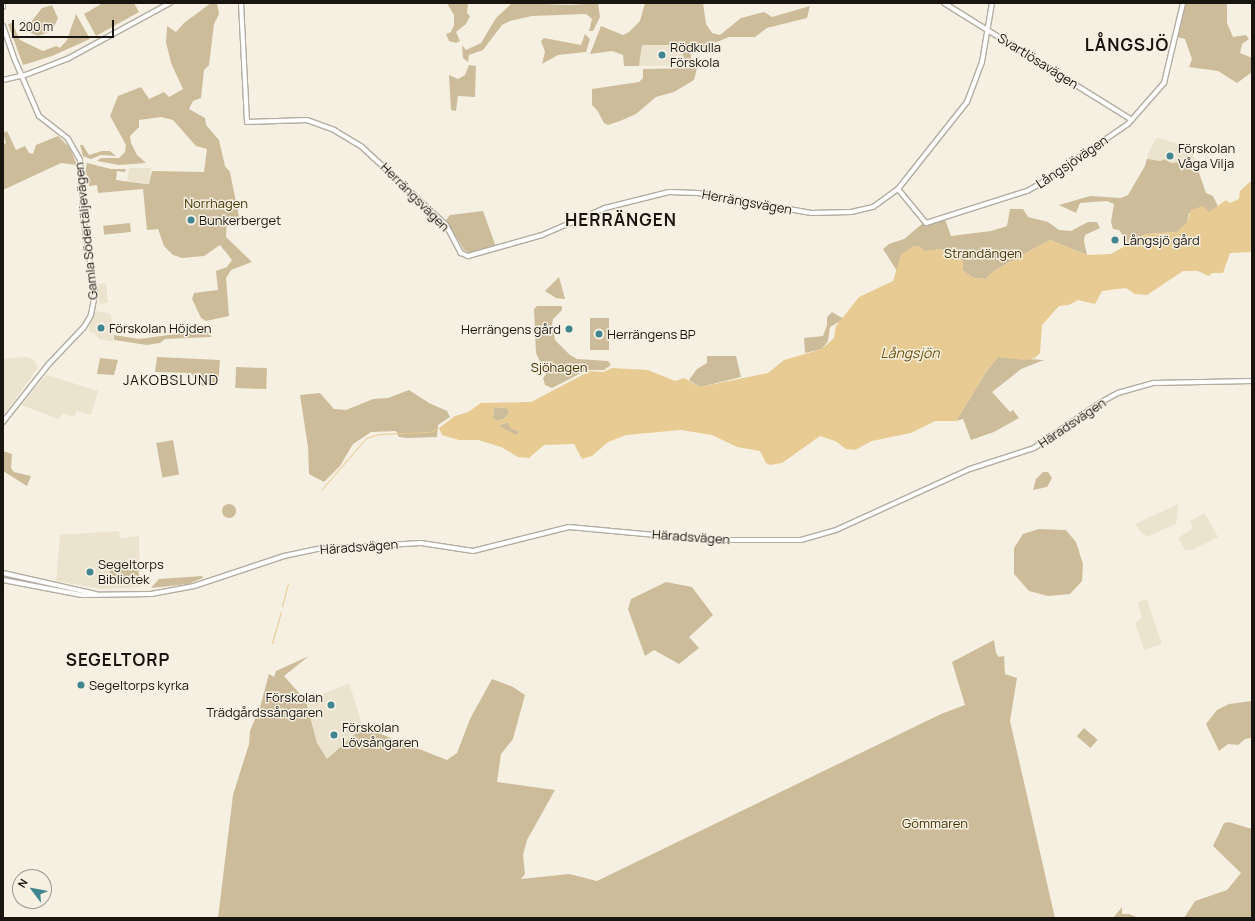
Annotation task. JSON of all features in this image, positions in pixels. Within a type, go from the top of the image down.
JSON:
[{"type":"street","points":[[3,7],[4,3]]},
{"type":"street","points":[[3,80],[21,76],[69,58],[170,3]]},
{"type":"street","name":"Herrängsvägen","points":[[240,3],[247,122],[307,120],[334,130],[355,142],[379,161],[446,225],[461,253],[468,256],[542,235],[605,208],[669,192],[691,192],[801,212],[824,213],[869,208],[898,189],[967,102],[979,72],[992,3]]},
{"type":"street","name":"Svartlösavägen","points":[[944,3],[1132,120]]},
{"type":"street","name":"Långsjövägen","points":[[898,189],[923,221],[928,222],[1032,189],[1132,120],[1164,83],[1183,3]]},
{"type":"street","name":"Gamla Södertäljevägen","points":[[3,26],[21,76],[39,116],[68,139],[80,160],[83,215],[95,299],[91,315],[84,327],[48,365],[3,422]]},
{"type":"street","name":"Häradsvägen","points":[[3,580],[82,595],[104,596],[151,594],[188,587],[284,556],[318,549],[421,543],[473,551],[569,527],[710,540],[807,539],[836,530],[970,468],[1034,448],[1118,393],[1154,384],[1252,381]]},
{"type":"street","name":"Häradsvägen","points":[[3,574],[104,596]]},
{"type":"shaded area","name":"Rödkulla Förskola","points":[[642,45],[682,45],[684,65],[639,66]]},
{"type":"shaded area","name":"Förskolan Våga Vilja","points":[[1157,137],[1192,149],[1195,161],[1194,164],[1145,166],[1148,153]]},
{"type":"shaded area","points":[[129,168],[151,168],[149,184],[127,181]]},
{"type":"shaded area","points":[[106,283],[108,303],[99,304],[97,284]]},
{"type":"shaded area","name":"Förskolan Höjden","points":[[96,311],[111,314],[114,335],[113,342],[99,339],[94,333],[89,331],[89,325]]},
{"type":"shaded area","points":[[26,357],[33,359],[38,368],[3,416],[3,359]]},
{"type":"shaded area","points":[[47,375],[98,391],[91,415],[77,411],[74,417],[63,413],[59,419],[21,405]]},
{"type":"shaded area","points":[[1178,504],[1176,524],[1147,537],[1141,533],[1135,524]]},
{"type":"shaded area","points":[[1205,513],[1218,537],[1192,550],[1185,550],[1178,538],[1193,528],[1190,521]]},
{"type":"shaded area","points":[[119,531],[120,538],[139,536],[140,587],[102,589],[56,581],[60,535]]},
{"type":"shaded area","points":[[1147,599],[1162,644],[1144,650],[1135,623],[1142,617],[1137,602]]},
{"type":"shaded area","points":[[349,683],[363,727],[327,759],[317,743],[306,701]]},
{"type":"green space","points":[[103,3],[134,3],[139,12],[96,36],[84,14]]},
{"type":"green space","name":"Norrhagen","points":[[211,3],[217,3],[219,14],[214,24],[209,65],[204,70],[201,98],[193,101],[189,109],[205,118],[206,125],[219,140],[225,166],[230,172],[239,217],[227,220],[226,237],[252,262],[231,270],[226,278],[229,316],[206,321],[201,318],[192,299],[194,293],[218,290],[216,271],[227,267],[232,260],[220,245],[204,256],[182,258],[173,255],[164,246],[158,229],[147,230],[143,189],[98,193],[97,185],[89,186],[88,176],[85,174],[87,163],[111,169],[126,169],[125,172],[117,171],[116,180],[149,184],[152,171],[204,172],[207,149],[196,146],[173,120],[161,117],[139,120],[139,127],[130,136],[131,143],[137,155],[146,163],[119,165],[97,161],[101,158],[119,158],[125,152],[126,145],[110,116],[118,96],[141,87],[149,99],[164,92],[169,97],[183,89],[171,63],[166,42],[167,26],[176,32],[184,23]]},
{"type":"green space","points":[[447,3],[468,3],[467,13],[470,16],[466,24],[456,32],[460,41],[456,43],[449,41],[446,34],[451,32],[454,25],[454,15]]},
{"type":"green space","points":[[512,3],[571,5],[598,3],[600,17],[593,31],[589,31],[592,19],[586,14],[532,16],[510,21],[502,25],[483,50],[469,55],[468,62],[463,58],[462,45],[466,50],[481,43],[496,18]]},
{"type":"green space","points":[[645,3],[703,3],[706,24],[712,33],[720,35],[741,18],[764,12],[772,17],[810,6],[807,18],[767,28],[755,37],[729,37],[702,48],[691,50],[691,64],[684,65],[682,45],[642,45],[639,66],[624,66],[623,55],[612,51],[590,54],[601,26],[623,35],[629,32],[640,21]]},
{"type":"green space","points":[[1184,3],[1227,3],[1227,23],[1233,37],[1246,35],[1249,39],[1242,44],[1240,53],[1252,58],[1252,72],[1237,83],[1218,71],[1189,67],[1192,59],[1185,39],[1177,37]]},
{"type":"green space","points":[[52,5],[58,18],[52,31],[38,36],[31,33],[26,24],[31,22],[42,8]]},
{"type":"green space","points":[[76,14],[90,39],[52,56],[23,65],[8,24],[12,23],[20,40],[43,51],[56,46],[60,48],[67,40]]},
{"type":"green space","points":[[585,34],[590,39],[586,52],[558,55],[542,64],[545,52],[541,41],[544,38],[581,45]]},
{"type":"green space","points":[[469,65],[476,66],[475,97],[458,96],[456,111],[451,110],[449,75],[458,79],[465,75]]},
{"type":"green space","points":[[697,68],[694,80],[674,92],[656,97],[636,114],[620,121],[608,125],[604,123],[597,110],[592,105],[592,89],[639,82],[643,78],[643,69]]},
{"type":"green space","points":[[7,131],[16,150],[25,146],[29,153],[33,154],[36,145],[58,136],[70,148],[77,165],[61,163],[3,190],[3,144],[6,143],[3,133]]},
{"type":"green space","points":[[80,145],[83,145],[89,155],[102,151],[110,151],[116,156],[101,155],[91,159],[83,156]]},
{"type":"green space","points":[[1147,159],[1160,161],[1166,159],[1171,163],[1195,161],[1206,193],[1213,196],[1218,206],[1209,213],[1189,213],[1187,223],[1177,232],[1146,234],[1128,243],[1119,230],[1113,229],[1111,222],[1114,204],[1107,201],[1080,203],[1076,213],[1059,205],[1090,196],[1121,198],[1128,195],[1145,166]]},
{"type":"green space","name":"Strandängen","points":[[1010,209],[1023,209],[1028,217],[1048,222],[1059,230],[1071,231],[1088,222],[1097,222],[1100,228],[1085,235],[1084,241],[1087,255],[1050,240],[995,270],[986,279],[973,278],[962,270],[963,262],[955,254],[940,249],[901,255],[897,271],[883,249],[889,244],[904,239],[922,224],[945,219],[951,236],[991,231],[1007,226]]},
{"type":"green space","points":[[483,211],[496,247],[470,253],[464,250],[446,220],[450,215]]},
{"type":"green space","points":[[130,223],[131,232],[104,235],[103,226]]},
{"type":"green space","points":[[559,277],[565,299],[556,298],[545,291]]},
{"type":"green space","name":"Sjöhagen","points":[[537,306],[562,306],[562,310],[553,319],[552,325],[555,340],[570,355],[577,359],[608,361],[611,365],[604,370],[587,370],[552,388],[545,385],[543,378],[546,374],[536,353],[534,309]]},
{"type":"green space","points":[[832,312],[844,319],[830,327],[828,341],[822,349],[805,353],[804,338],[823,336],[827,325],[827,317]]},
{"type":"green space","name":"Herrängens BP","points":[[590,318],[609,318],[609,350],[590,350]]},
{"type":"green space","points":[[205,330],[212,337],[165,339],[160,343],[147,345],[114,340],[114,335],[139,339]]},
{"type":"green space","points":[[707,356],[736,356],[741,377],[700,387],[689,380],[697,369],[707,363]]},
{"type":"green space","points":[[157,357],[220,360],[218,385],[200,386],[191,373],[155,372]]},
{"type":"green space","points":[[998,357],[1044,360],[1021,369],[992,392],[1010,412],[1013,410],[1019,418],[994,432],[971,440],[963,419],[956,421],[986,372]]},
{"type":"green space","points":[[100,358],[118,360],[114,375],[97,374]]},
{"type":"green space","points":[[236,367],[267,368],[266,389],[235,388]]},
{"type":"green space","points":[[409,390],[429,403],[447,411],[450,417],[438,425],[437,437],[407,438],[399,437],[396,431],[371,432],[353,444],[340,466],[324,482],[309,474],[308,447],[300,395],[320,393],[334,409],[346,410],[373,399],[388,398]]},
{"type":"green space","points":[[494,407],[506,408],[510,412],[504,419],[496,421],[493,418]]},
{"type":"green space","points":[[508,422],[519,431],[517,436],[498,426]]},
{"type":"green space","points":[[173,440],[179,474],[162,477],[156,443]]},
{"type":"green space","points":[[3,451],[12,454],[11,468],[14,472],[31,476],[27,486],[3,471]]},
{"type":"green space","points":[[1043,472],[1048,472],[1052,478],[1047,487],[1033,490],[1036,479]]},
{"type":"green space","points":[[226,504],[232,504],[236,508],[236,514],[232,518],[226,518],[222,514],[222,508]]},
{"type":"green space","points":[[1039,529],[1066,530],[1076,542],[1083,564],[1082,581],[1070,594],[1048,596],[1029,591],[1014,574],[1014,548],[1023,534]]},
{"type":"green space","points":[[137,560],[139,576],[111,579],[109,563]]},
{"type":"green space","points":[[202,576],[203,578],[188,584],[151,588],[159,579]]},
{"type":"green space","points":[[666,582],[692,587],[713,615],[689,637],[699,648],[679,664],[654,650],[645,656],[628,609],[631,599]]},
{"type":"green space","name":"Gömmaren","points":[[994,640],[996,653],[999,657],[1004,656],[1005,674],[1017,678],[1010,721],[1055,918],[218,918],[233,795],[249,744],[250,731],[260,707],[269,674],[274,677],[276,671],[309,656],[284,676],[306,701],[317,743],[327,759],[363,727],[447,760],[457,753],[470,719],[492,679],[513,687],[525,695],[513,739],[501,754],[497,782],[555,790],[527,840],[523,855],[525,874],[521,879],[569,874],[597,881],[941,714],[965,705],[952,662]]},
{"type":"green space","points":[[1252,701],[1252,738],[1245,739],[1238,745],[1228,744],[1219,751],[1206,724],[1217,710],[1229,704]]},
{"type":"green space","points":[[1084,728],[1098,740],[1090,748],[1077,736]]},
{"type":"green space","points":[[1229,822],[1252,829],[1252,918],[1184,918],[1195,901],[1227,890],[1241,873],[1213,846],[1224,823]]},
{"type":"green space","points":[[1122,907],[1122,914],[1129,914],[1139,918],[1113,918]]},
{"type":"water","name":"Långsjön","points":[[1252,180],[1252,252],[1230,253],[1223,273],[1213,273],[1208,276],[1198,271],[1183,271],[1147,295],[1135,294],[1126,288],[1102,291],[1095,304],[1078,300],[1069,305],[1059,306],[1042,325],[1040,353],[1035,358],[1026,360],[998,357],[986,372],[956,421],[935,421],[911,433],[872,441],[855,450],[846,449],[835,441],[820,436],[782,463],[770,465],[766,463],[760,451],[737,447],[712,435],[681,430],[626,435],[608,442],[592,456],[582,459],[574,444],[544,445],[529,458],[518,457],[501,447],[478,440],[459,440],[442,435],[439,428],[455,416],[468,412],[481,403],[531,402],[590,371],[603,372],[612,368],[648,370],[675,381],[684,378],[700,387],[768,373],[784,360],[822,349],[834,338],[836,326],[859,297],[893,281],[901,255],[913,246],[919,246],[925,251],[940,249],[955,254],[963,262],[962,270],[973,278],[986,279],[995,270],[1050,240],[1087,255],[1111,254],[1146,234],[1177,232],[1187,223],[1191,210],[1203,206],[1209,212],[1226,200],[1230,203],[1239,199],[1240,191]],"holes":[[[494,407],[506,408],[510,412],[504,419],[496,421],[493,417]],[[508,422],[511,429],[519,431],[517,435],[498,426]]]},
{"type":"waterway","points":[[322,489],[366,438],[379,434],[429,432],[437,429]]},
{"type":"waterway","points":[[282,606],[288,584]]},
{"type":"waterway","points":[[272,643],[281,612]]},
{"type":"place","name":"Rödkulla Förskola","points":[[662,55]]},
{"type":"place","name":"Förskolan Våga Vilja","points":[[1170,156]]},
{"type":"place","name":"Bunkerberget","points":[[191,220]]},
{"type":"place","name":"Långsjö gård","points":[[1115,240]]},
{"type":"place","name":"Förskolan Höjden","points":[[101,328]]},
{"type":"place","name":"Herrängens gård","points":[[569,329]]},
{"type":"place","name":"Herrängens BP","points":[[599,334]]},
{"type":"place","name":"Segeltorps Bibliotek","points":[[90,572]]},
{"type":"place","name":"Segeltorps kyrka","points":[[81,685]]},
{"type":"place","name":"Förskolan Trädgårdssångaren","points":[[331,705]]},
{"type":"place","name":"Förskolan Lövsångaren","points":[[334,735]]},
{"type":"district","name":"LÅNGSJÖ","points":[[1127,45]]},
{"type":"district","name":"HERRÄNGEN","points":[[621,220]]},
{"type":"district","name":"JAKOBSLUND","points":[[171,380]]},
{"type":"district","name":"SEGELTORP","points":[[118,660]]}]
